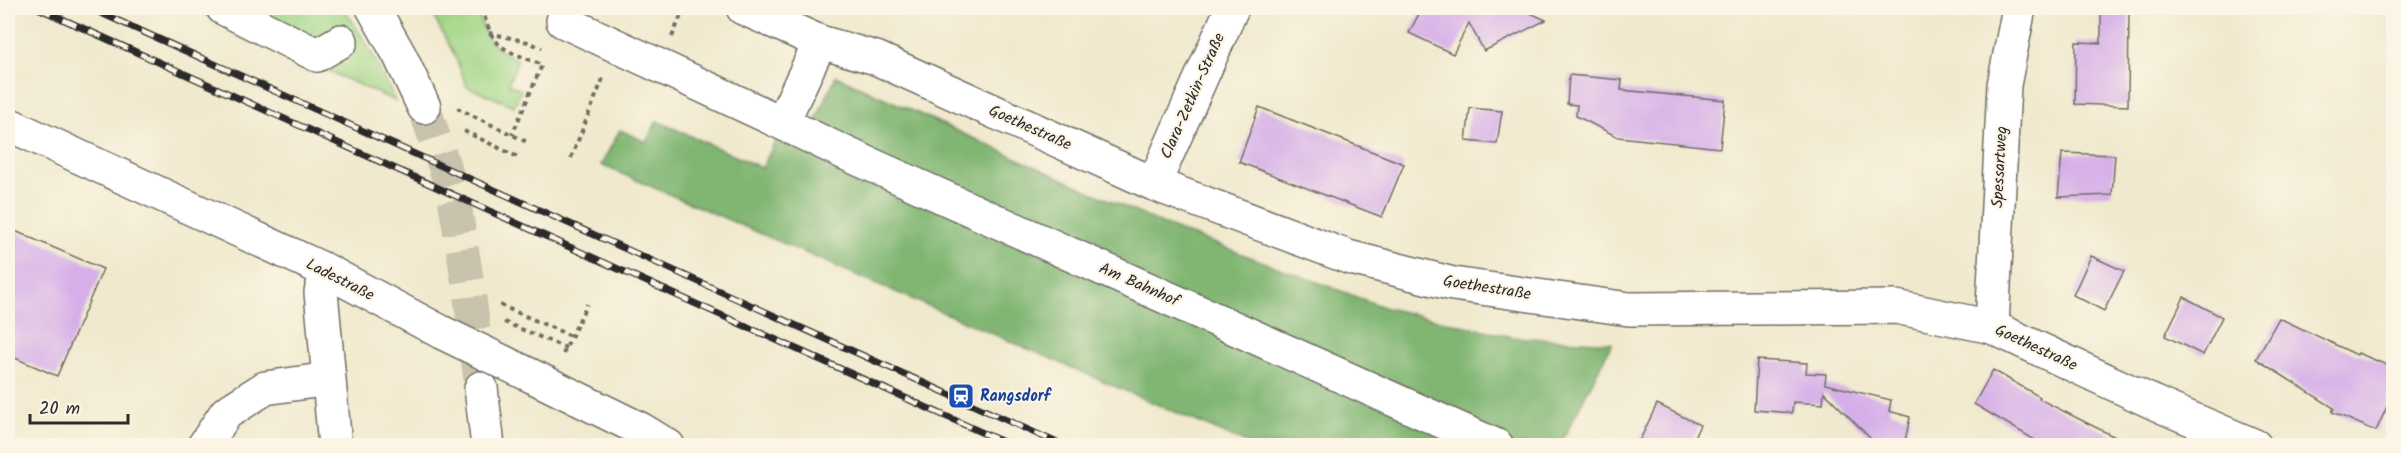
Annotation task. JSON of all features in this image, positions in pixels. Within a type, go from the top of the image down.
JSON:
[{"type":"street","points":[[223,8],[317,55],[341,41]]},
{"type":"street","points":[[373,8],[400,56],[437,106]]},
{"type":"street","name":"Am Bahnhof","points":[[569,8],[563,21],[856,158],[1497,446]]},
{"type":"street","name":"Goethestraße","points":[[743,8],[820,42],[876,58],[1154,184],[1348,257],[1453,284],[1629,309],[1896,307],[1992,327],[2161,406],[2255,446]]},
{"type":"street","name":"Clara-Zetkin-Straße","points":[[1154,184],[1232,8]]},
{"type":"street","name":"Spessartweg","points":[[1992,327],[2004,85],[2019,8]]},
{"type":"street","points":[[782,123],[820,42]]},
{"type":"street","name":"Ladestraße","points":[[8,124],[327,272],[653,440]]},
{"type":"street","points":[[327,272],[321,292],[335,446]]},
{"type":"street","points":[[204,446],[226,413],[264,388],[329,379]]},
{"type":"street","points":[[481,388],[488,446]]},
{"type":"path","points":[[482,8],[489,33],[500,46],[542,65],[512,135]]},
{"type":"path","points":[[571,158],[604,76]]},
{"type":"path","points":[[437,106],[527,142]]},
{"type":"path","points":[[464,131],[520,158]]},
{"type":"path","points":[[544,382],[566,348],[587,304]]},
{"type":"path","points":[[500,305],[571,336]]},
{"type":"path","points":[[504,322],[566,348]]},
{"type":"green space","points":[[194,8],[344,8],[371,51],[395,101],[252,37]]},
{"type":"green space","points":[[429,8],[477,8],[486,34],[494,46],[518,60],[508,84],[521,90],[514,106],[467,87],[455,56]]},
{"type":"green space","points":[[836,76],[1162,224],[1386,308],[1513,337],[1612,343],[1560,445],[1251,445],[601,165],[620,130],[646,142],[657,121],[762,168],[781,130],[807,139]]},
{"type":"building","points":[[1422,8],[1519,8],[1546,20],[1484,51],[1469,23],[1453,54],[1409,33]]},
{"type":"building","points":[[2101,8],[2129,8],[2128,106],[2075,104],[2076,42],[2101,43]]},
{"type":"building","points":[[1569,75],[1622,80],[1621,90],[1725,100],[1720,148],[1618,137],[1576,116],[1577,105],[1567,104]]},
{"type":"building","points":[[1259,107],[1404,164],[1382,217],[1239,162]]},
{"type":"building","points":[[1470,108],[1502,111],[1497,144],[1466,141]]},
{"type":"building","points":[[2062,153],[2115,155],[2112,195],[2058,197]]},
{"type":"building","points":[[8,228],[103,269],[57,376],[8,355]]},
{"type":"building","points":[[2091,256],[2124,271],[2104,311],[2073,295]]},
{"type":"building","points":[[2184,297],[2222,317],[2203,355],[2165,336]]},
{"type":"building","points":[[2279,318],[2357,355],[2358,353],[2394,368],[2394,391],[2376,431],[2332,412],[2334,408],[2256,359]]},
{"type":"building","points":[[1757,360],[1807,363],[1806,373],[1826,374],[1825,384],[1891,400],[1889,411],[1910,417],[1904,446],[1878,446],[1824,392],[1823,404],[1793,402],[1792,413],[1754,410]]},
{"type":"building","points":[[1993,370],[2040,397],[2039,399],[2133,446],[2045,446],[1974,404]]},
{"type":"building","points":[[1657,404],[1700,425],[1690,446],[1637,446]]},
{"type":"tunnel","points":[[424,107],[453,192],[469,290],[481,388]]},
{"type":"railway","points":[[38,8],[1012,446]]},
{"type":"railway","points":[[90,8],[1064,446]]},
{"type":"place","name":"Rangsdorf","points":[[961,396]]}]
